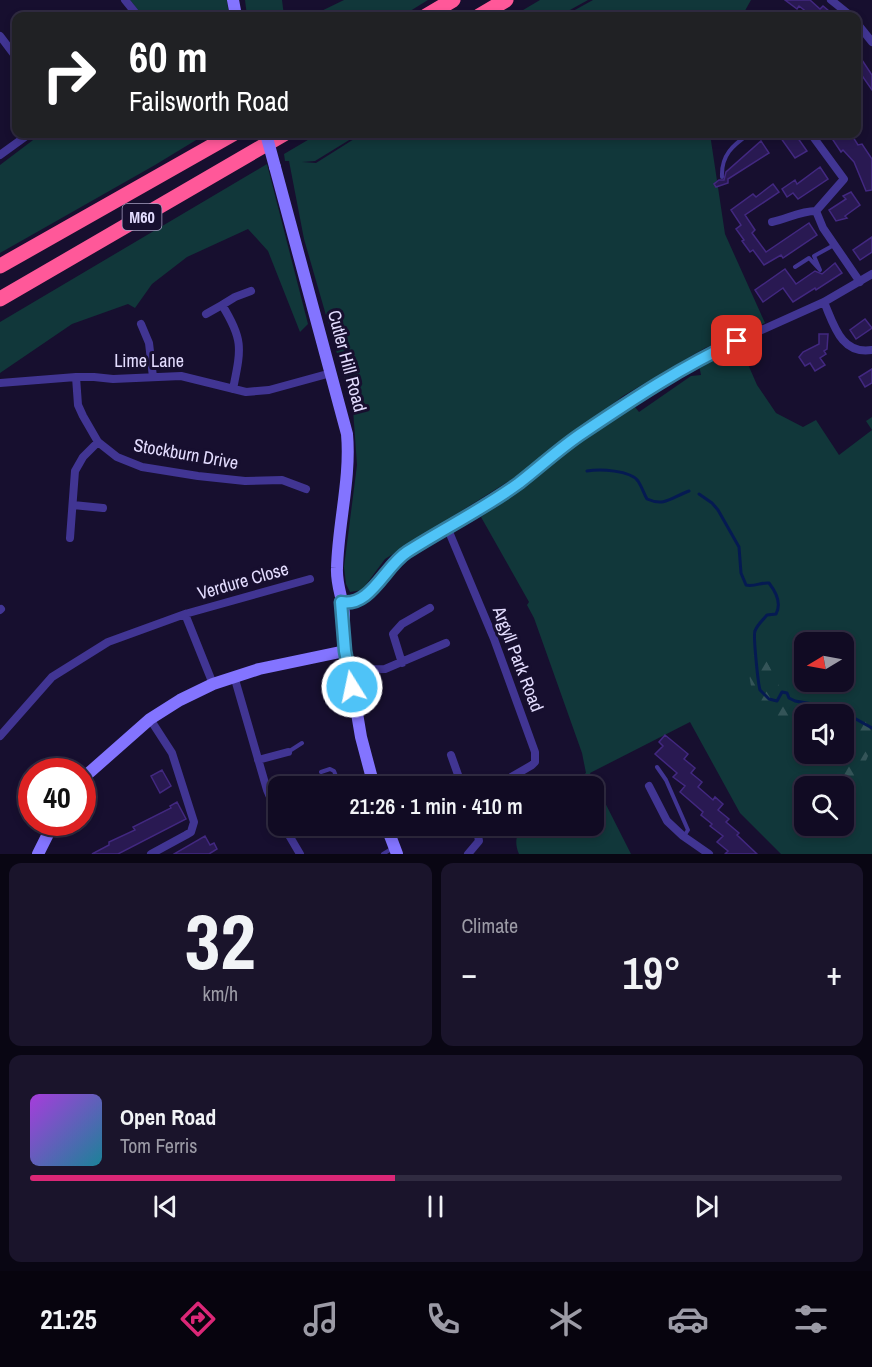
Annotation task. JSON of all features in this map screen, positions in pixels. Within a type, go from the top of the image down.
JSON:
[{"type":"highway","points":[[433,12],[453,0]]},
{"type":"highway","points":[[486,12],[506,0]]},
{"type":"highway","name":"M60","points":[[0,266],[226,138]]},
{"type":"highway","name":"M60","points":[[0,299],[277,138]]},
{"type":"street","points":[[125,0],[135,12]]},
{"type":"street","points":[[831,0],[846,12]]},
{"type":"street","points":[[861,28],[872,42]]},
{"type":"street","points":[[0,36],[12,52]]},
{"type":"street","points":[[0,155],[23,138]]},
{"type":"street","name":"Cutler Hill Road","points":[[267,138],[345,424],[348,444],[337,583],[345,651],[361,737],[371,776]]},
{"type":"street","points":[[772,222],[789,218],[803,211],[816,211],[844,179],[814,138]]},
{"type":"street","points":[[816,211],[823,228],[860,282]]},
{"type":"street","points":[[341,602],[352,603],[363,598],[402,555],[518,484],[582,433],[683,368],[824,302],[872,274]]},
{"type":"street","points":[[206,314],[235,297],[251,291]]},
{"type":"street","points":[[824,302],[843,341],[856,350],[872,350]]},
{"type":"street","points":[[222,305],[236,329],[239,340],[233,389]]},
{"type":"street","points":[[141,324],[149,343],[153,377]]},
{"type":"street","points":[[135,338],[145,333]]},
{"type":"street","name":"Lime Lane","points":[[0,383],[94,376],[113,379],[181,376],[246,392],[269,390],[332,373]]},
{"type":"street","name":"Stockburn Drive","points":[[76,377],[78,405],[98,442],[117,457],[142,467],[245,481],[282,480],[306,489]]},
{"type":"street","points":[[70,538],[75,471],[82,457],[98,442]]},
{"type":"street","points":[[73,505],[103,508]]},
{"type":"street","name":"Argyll Park Road","points":[[447,527],[494,639],[536,752],[535,762],[513,776]]},
{"type":"street","name":"Verdure Close","points":[[0,736],[52,677],[108,642],[185,614],[310,579]]},
{"type":"street","points":[[402,663],[393,634],[402,624],[430,608]]},
{"type":"street","points":[[185,614],[213,684]]},
{"type":"street","points":[[350,670],[385,669],[446,643]]},
{"type":"street","points":[[96,767],[150,719],[180,700],[213,684],[234,676],[345,651]]},
{"type":"street","points":[[234,676],[268,792]]},
{"type":"street","points":[[150,719],[172,753],[194,822],[191,832],[151,854]]},
{"type":"street","points":[[258,760],[288,752]]},
{"type":"street","points":[[451,755],[458,776]]},
{"type":"street","points":[[649,786],[667,821],[683,836],[709,854]]},
{"type":"street","points":[[39,854],[47,836]]},
{"type":"street","points":[[289,836],[300,854]]},
{"type":"street","points":[[388,836],[391,852]]},
{"type":"street","points":[[468,854],[479,841],[478,836]]},
{"type":"lane","points":[[722,177],[724,158],[729,150],[744,138]]},
{"type":"lane","points":[[795,267],[809,258],[820,270],[814,256],[835,245]]},
{"type":"lane","points":[[288,752],[302,743]]},
{"type":"lane","points":[[657,767],[666,780],[688,830],[683,836]]},
{"type":"lane","points":[[321,772],[330,769],[336,776]]},
{"type":"green space","points":[[130,0],[227,0],[228,12],[140,12]]},
{"type":"green space","points":[[245,0],[282,0],[284,12],[246,12]]},
{"type":"green space","points":[[344,0],[428,0],[408,12],[319,12]]},
{"type":"green space","points":[[540,0],[588,0],[566,12],[520,12]]},
{"type":"green space","points":[[593,0],[751,0],[744,12],[571,12]]},
{"type":"green space","points":[[36,138],[199,138],[0,253],[0,165]]},
{"type":"green space","points":[[311,138],[352,138],[315,161],[302,162],[316,163],[356,138],[711,138],[725,234],[765,323],[705,348],[623,396],[536,464],[385,559],[362,590],[350,592],[346,584],[344,567],[357,465],[353,409],[304,239],[289,161],[285,161],[284,154]]},
{"type":"green space","points":[[267,164],[308,324],[300,332],[268,251],[248,229],[187,257],[152,284],[135,308],[128,304],[72,324],[0,373],[0,322]]},
{"type":"green space","points":[[740,346],[757,385],[776,413],[803,427],[816,420],[839,455],[872,430],[872,854],[781,854],[740,813],[690,722],[590,773],[592,776],[582,776],[586,773],[582,753],[534,618],[527,605],[529,602],[481,517],[578,444],[635,407],[639,412],[691,376],[701,375],[699,365]]},
{"type":"green space","points":[[872,417],[872,430],[866,421]]},
{"type":"green space","points":[[764,655],[779,686],[794,702],[804,704],[794,704],[794,722],[771,722],[759,716],[752,709],[753,698],[749,674],[752,656]]},
{"type":"green space","points":[[854,713],[872,715],[872,755],[868,756],[865,763],[854,802],[854,776],[840,776],[842,764],[854,764]]},
{"type":"green space","points":[[604,801],[631,854],[519,854],[518,836],[604,836]]},
{"type":"building","points":[[785,0],[810,0],[820,9],[823,6],[830,12],[807,12],[799,6],[797,9]]},
{"type":"building","points":[[861,58],[872,75],[872,90],[861,74]]},
{"type":"building","points":[[781,138],[798,138],[807,151],[795,158]]},
{"type":"building","points":[[832,138],[854,138],[858,145],[862,144],[872,159],[872,190],[866,191],[854,162],[843,150],[841,152]]},
{"type":"building","points":[[761,141],[769,153],[728,179],[728,183],[716,187],[714,184],[719,180],[724,180],[726,172]]},
{"type":"building","points":[[820,167],[828,179],[798,199],[793,193],[787,197],[782,189],[795,180],[797,184]]},
{"type":"building","points":[[773,184],[779,192],[745,215],[755,230],[752,233],[766,252],[809,223],[817,235],[783,258],[781,255],[764,265],[753,250],[750,252],[742,241],[744,240],[736,229],[741,225],[731,210],[753,194],[756,197]]},
{"type":"building","points":[[851,192],[860,205],[845,216],[847,218],[836,221],[829,210],[846,199],[843,196]]},
{"type":"building","points":[[872,237],[872,252],[860,260],[853,250]]},
{"type":"building","points":[[835,263],[842,273],[793,302],[783,288],[763,302],[755,290],[785,269],[796,284],[815,271],[822,274]]},
{"type":"building","points":[[865,319],[872,328],[856,339],[850,330]]},
{"type":"building","points":[[819,334],[828,334],[827,349],[824,351],[826,354],[820,358],[825,365],[815,371],[810,363],[805,366],[799,357],[803,352],[819,344]]},
{"type":"building","points":[[872,369],[872,383],[865,387],[859,377]]},
{"type":"building","points":[[665,735],[688,754],[684,759],[695,768],[691,773],[702,782],[698,787],[713,800],[715,797],[723,804],[718,810],[729,819],[726,822],[757,854],[725,854],[728,851],[717,842],[723,836],[710,826],[712,824],[701,815],[703,812],[680,792],[685,786],[673,777],[677,773],[655,754],[663,746],[659,742]]},
{"type":"building","points":[[162,770],[171,786],[160,793],[151,776]]},
{"type":"building","points":[[177,802],[186,819],[118,854],[92,854],[109,845],[109,842],[135,830],[133,827],[171,808],[170,806]]},
{"type":"building","points":[[205,836],[210,845],[214,843],[217,849],[209,854],[174,854]]},
{"type":"waterway","points":[[587,471],[607,470],[622,472],[634,477],[647,499],[653,501],[664,502],[689,491]]},
{"type":"waterway","points":[[699,494],[718,510],[739,547],[741,573],[746,585],[769,583],[777,598],[776,614],[767,615],[755,631],[760,690],[769,699],[777,701],[782,692],[787,693],[789,698],[795,701],[836,708],[872,728]]},
{"type":"route","points":[[352,687],[345,651],[344,615],[341,602],[358,601],[367,595],[393,562],[402,555],[518,484],[582,433],[683,368],[737,341]]}]
